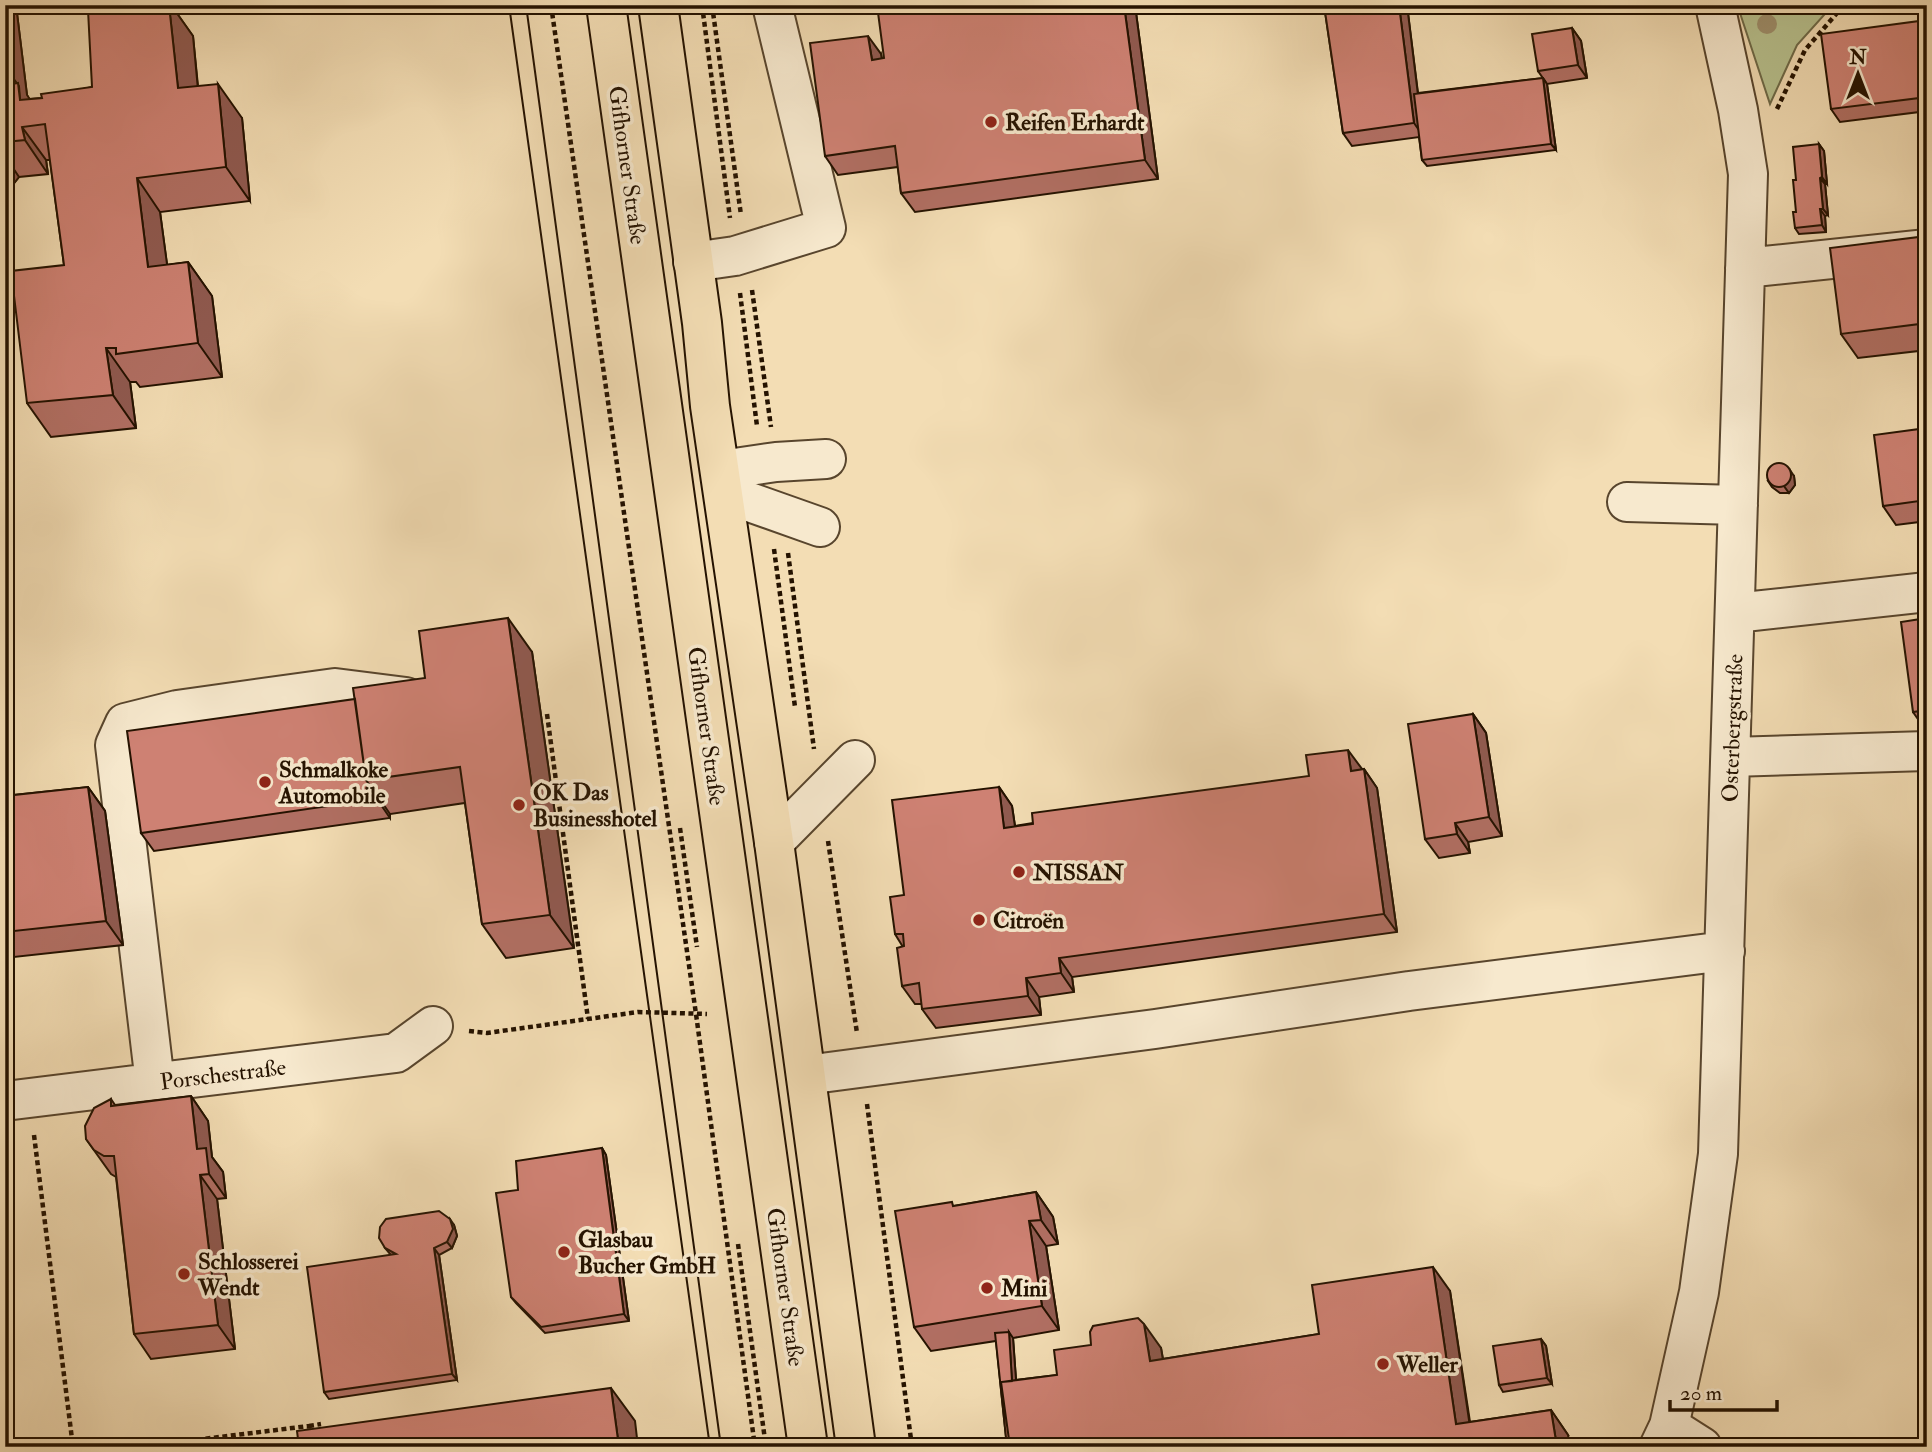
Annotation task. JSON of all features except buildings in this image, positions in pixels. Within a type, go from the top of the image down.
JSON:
[{"type":"main road","name":"Gifhorner Straße","points":[[606,5],[808,1447]]},
{"type":"main road","points":[[658,5],[710,406],[774,842],[856,1447]]},
{"type":"street","points":[[693,262],[741,255],[826,228],[772,5]]},
{"type":"street","name":"Osterbergstraße","points":[[1664,1436],[1699,1292],[1718,1154],[1746,163],[1738,110],[1715,5]]},
{"type":"street","points":[[1745,268],[1927,249]]},
{"type":"street","points":[[722,481],[769,463],[826,459]]},
{"type":"street","points":[[722,481],[776,510],[820,527]]},
{"type":"street","points":[[1627,502],[1738,505]]},
{"type":"street","points":[[1735,612],[1927,592]]},
{"type":"street","points":[[155,1083],[115,745],[125,723],[177,710],[335,688],[417,698]]},
{"type":"street","points":[[1731,757],[1927,751]]},
{"type":"street","points":[[774,842],[855,760]]},
{"type":"street","points":[[806,1075],[1142,1031],[1409,991],[1725,951]]},
{"type":"street","name":"Porschestraße","points":[[17,1099],[396,1053],[433,1026]]},
{"type":"street","points":[[1664,1436],[1702,1447]]},
{"type":"path","points":[[551,5],[696,1014],[755,1447]]},
{"type":"path","points":[[702,5],[741,255],[769,463]]},
{"type":"path","points":[[712,5],[769,463]]},
{"type":"path","points":[[1773,121],[1805,50],[1844,5]]},
{"type":"path","points":[[776,510],[796,714]]},
{"type":"path","points":[[776,510],[862,1068],[912,1447]]},
{"type":"path","points":[[547,714],[587,1019]]},
{"type":"path","points":[[433,1026],[487,1033],[638,1012],[707,1014]]},
{"type":"path","points":[[17,1099],[73,1447]]},
{"type":"path","points":[[138,1447],[321,1424]]},
{"type":"path","points":[[309,1426],[310,1434]]},
{"type":"green space","points":[[1833,5],[1797,45],[1770,104],[1738,7]]},
{"type":"tram line","points":[[509,5],[710,1447]]},
{"type":"tram line","points":[[526,5],[721,1447]]},
{"type":"place","name":"Reifen Erhardt","points":[[991,122]]},
{"type":"place","name":"Schmalkoke Automobile","points":[[265,782]]},
{"type":"place","name":"OK Das Businesshotel","points":[[519,805]]},
{"type":"place","name":"NISSAN","points":[[1019,872]]},
{"type":"place","name":"Citroën","points":[[979,920]]},
{"type":"place","name":"Glasbau Bucher GmbH","points":[[564,1252]]},
{"type":"place","name":"Schlosserei Wendt","points":[[184,1274]]},
{"type":"place","name":"Mini","points":[[987,1288]]},
{"type":"place","name":"Weller","points":[[1383,1364]]}]
